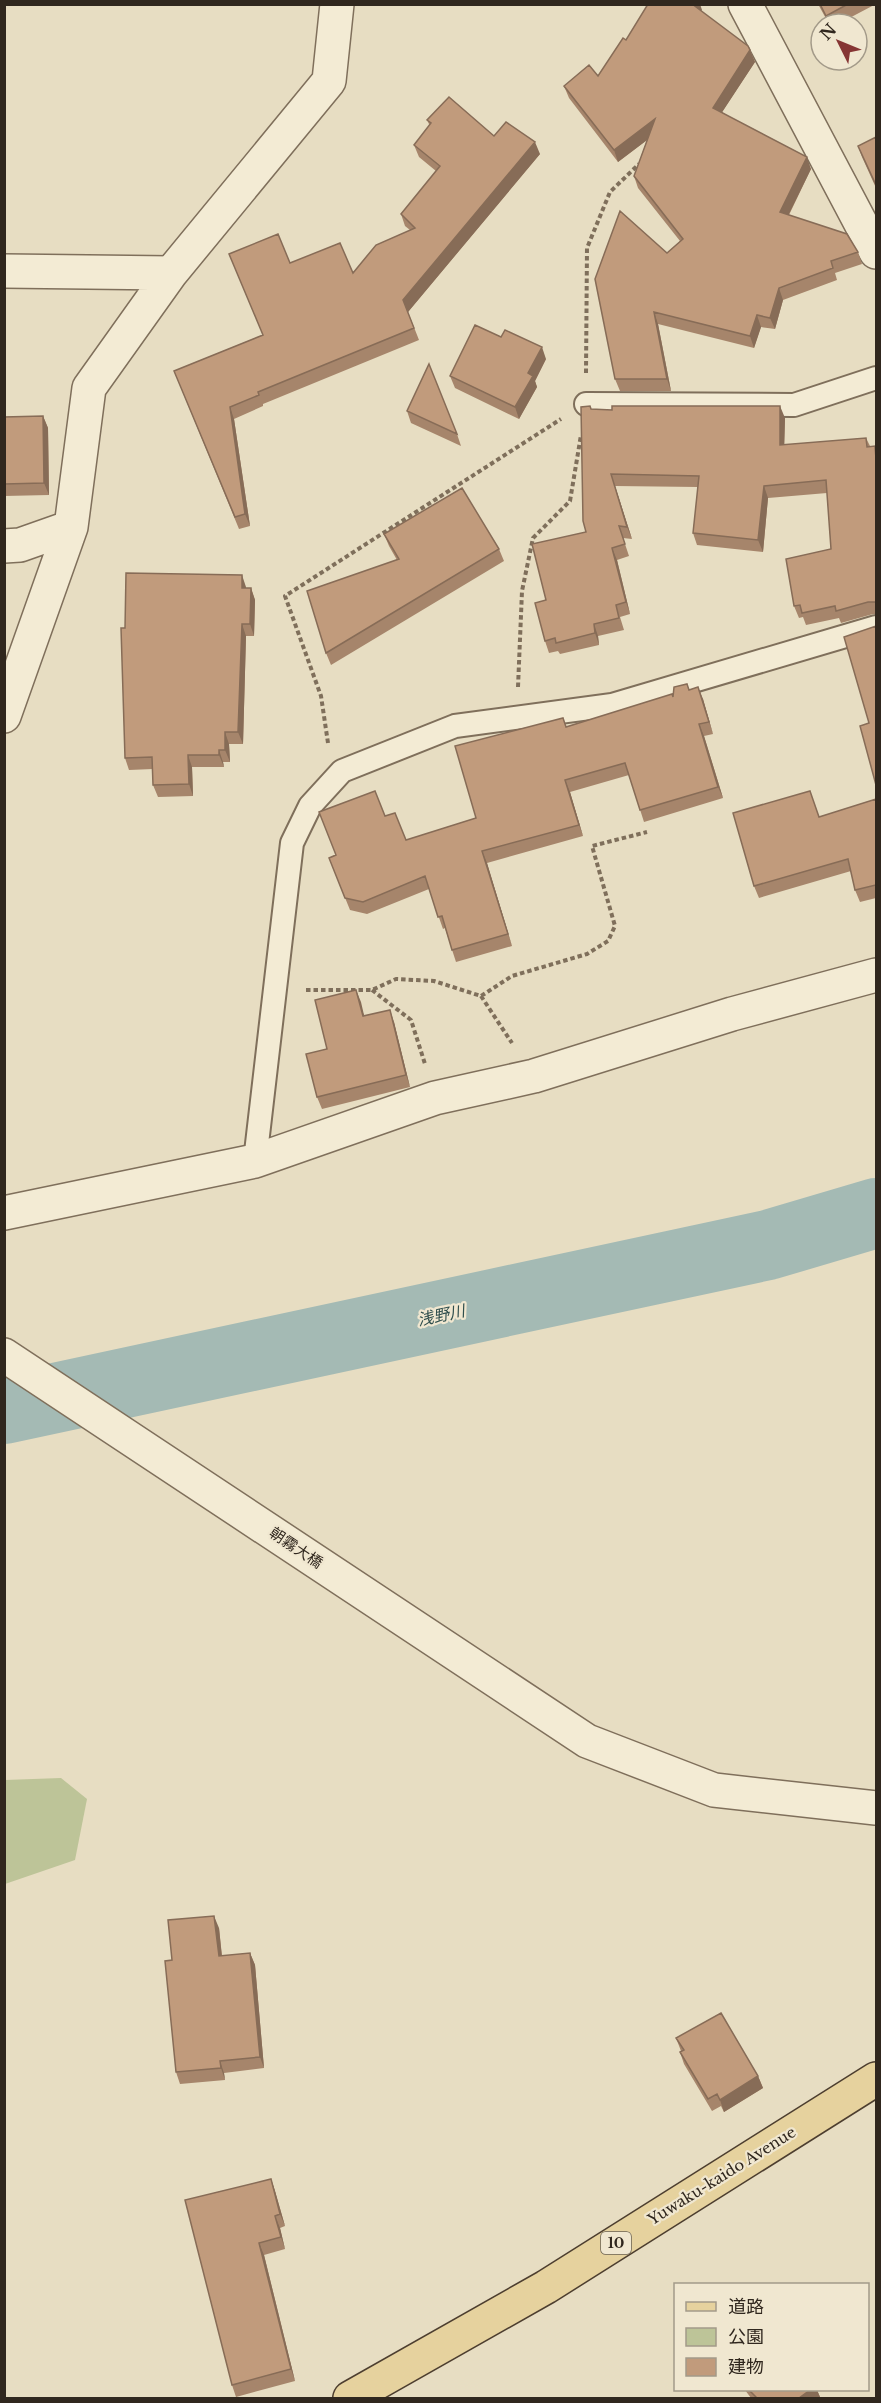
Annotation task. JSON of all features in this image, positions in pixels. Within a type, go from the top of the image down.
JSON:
[{"type":"main road","name":"Yuwaku-kaido Avenue","points":[[350,2398],[546,2287],[876,2079]]},
{"type":"street","points":[[4,716],[71,527],[89,388],[171,273],[329,81],[337,4]]},
{"type":"street","points":[[745,4],[876,252]]},
{"type":"street","points":[[4,271],[171,273]]},
{"type":"street","points":[[4,546],[20,545],[71,527]]},
{"type":"street","points":[[4,1213],[255,1161],[435,1098],[534,1076],[732,1014],[876,975]]},
{"type":"street","name":"朝霧大橋","points":[[4,1355],[587,1741],[714,1790],[876,1808]]},
{"type":"lane","points":[[586,404],[794,405],[876,378]]},
{"type":"lane","points":[[255,1161],[292,843],[310,806],[342,771],[455,726],[612,705],[876,627]]},
{"type":"path","points":[[517,717],[522,591],[533,538],[570,501],[586,404],[584,311],[586,248],[610,192],[642,161]]},
{"type":"path","points":[[334,780],[321,696],[285,596],[586,404]]},
{"type":"path","points":[[481,996],[512,975],[587,954],[608,941],[615,926],[592,846],[647,832]]},
{"type":"path","points":[[275,990],[372,990],[396,979],[434,981],[481,996],[534,1076]]},
{"type":"path","points":[[372,990],[411,1020],[435,1098]]},
{"type":"green space","points":[[61,1778],[87,1799],[75,1860],[5,1884],[5,1780]]},
{"type":"building","points":[[648,4],[692,4],[748,46],[750,50],[713,108],[807,157],[780,212],[847,234],[858,252],[831,261],[833,268],[779,288],[770,318],[757,315],[750,336],[654,312],[667,379],[615,379],[595,279],[620,211],[667,253],[683,239],[634,176],[655,119],[614,150],[564,86],[589,65],[598,76],[623,38],[626,40]]},
{"type":"building","points":[[820,4],[848,4],[833,12],[824,12]]},
{"type":"building","points":[[449,97],[494,136],[506,122],[535,142],[403,300],[414,328],[258,392],[259,395],[230,407],[245,514],[235,517],[174,371],[263,335],[229,254],[278,234],[290,263],[340,243],[353,273],[376,245],[415,228],[401,214],[440,166],[414,145],[431,123],[427,120]]},
{"type":"building","points":[[876,137],[876,185],[858,146]]},
{"type":"building","points":[[475,325],[501,337],[505,330],[542,347],[528,373],[533,376],[515,407],[450,376]]},
{"type":"building","points":[[429,364],[457,434],[407,411]]},
{"type":"building","points":[[590,406],[591,409],[612,410],[612,406],[780,406],[780,445],[866,438],[867,447],[875,446],[876,459],[876,603],[868,602],[836,611],[835,606],[802,613],[800,605],[794,606],[786,559],[831,549],[826,480],[764,486],[758,540],[693,533],[699,476],[611,474],[627,527],[619,526],[625,544],[612,548],[626,602],[616,605],[619,618],[594,624],[595,633],[556,643],[555,638],[545,641],[535,603],[546,600],[532,544],[586,532],[583,521],[581,407]]},
{"type":"building","points":[[43,416],[44,483],[4,484],[4,417]]},
{"type":"building","points":[[462,488],[499,549],[326,653],[307,591],[399,559],[384,534]]},
{"type":"building","points":[[126,573],[242,575],[242,588],[251,588],[250,624],[242,624],[238,732],[225,732],[225,750],[219,750],[219,755],[188,755],[189,784],[153,785],[152,757],[125,758],[121,628],[125,628]]},
{"type":"building","points":[[876,626],[876,785],[860,726],[869,723],[844,637]]},
{"type":"building","points":[[687,684],[689,690],[698,687],[709,722],[699,724],[718,787],[640,810],[625,763],[565,780],[579,825],[482,851],[508,934],[452,950],[442,916],[438,917],[425,876],[363,902],[345,898],[329,858],[336,855],[319,812],[375,791],[385,816],[395,813],[406,840],[476,818],[455,746],[563,718],[566,727],[672,694],[673,697],[674,687]]},
{"type":"building","points":[[810,791],[819,817],[876,799],[876,885],[855,890],[848,859],[754,886],[733,813]]},
{"type":"building","points":[[356,990],[363,1016],[390,1010],[406,1075],[317,1097],[306,1054],[327,1049],[315,1000]]},
{"type":"building","points":[[214,1916],[219,1956],[250,1953],[260,2057],[220,2061],[221,2068],[176,2072],[165,1961],[172,1960],[168,1920]]},
{"type":"building","points":[[721,2013],[758,2076],[720,2100],[717,2094],[708,2099],[680,2052],[684,2050],[676,2038]]},
{"type":"building","points":[[271,2179],[280,2214],[275,2216],[281,2237],[259,2243],[291,2369],[232,2385],[185,2200]]},
{"type":"building","points":[[750,2391],[809,2391],[799,2398],[757,2398]]},
{"type":"waterway","name":"浅野川","points":[[4,1409],[768,1245],[876,1213]]}]
